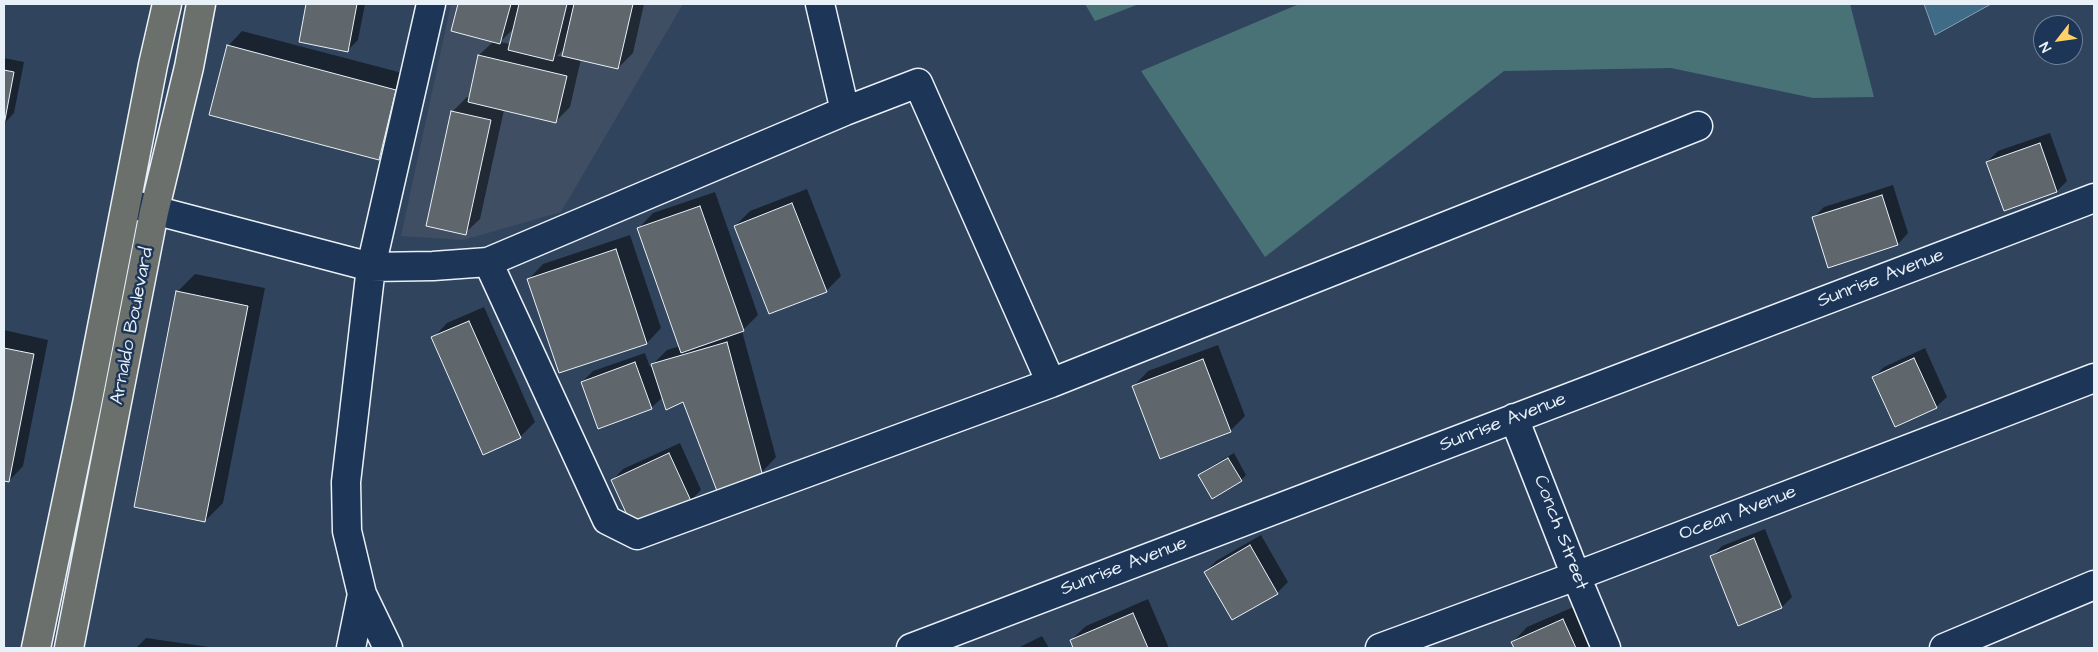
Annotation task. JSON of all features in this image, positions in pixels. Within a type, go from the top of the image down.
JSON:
[{"type":"highway","name":"Arnaldo Boulevard","points":[[36,648],[87,404],[153,65],[167,4]]},
{"type":"highway","name":"Arnaldo Boulevard","points":[[69,648],[154,212],[189,67],[201,4]]},
{"type":"highway","points":[[153,65],[189,67]]},
{"type":"highway","points":[[87,404],[116,411]]},
{"type":"street","points":[[388,648],[362,594],[346,531],[346,482],[371,267],[431,4]]},
{"type":"street","points":[[820,4],[845,111]]},
{"type":"street","points":[[126,203],[154,212],[371,267],[433,266],[488,262],[845,111],[918,83],[1051,383]]},
{"type":"street","points":[[488,262],[607,520],[637,535],[1051,383],[1698,126]]},
{"type":"street","name":"Sunrise Avenue","points":[[911,648],[2094,198]]},
{"type":"street","name":"Ocean Avenue","points":[[1380,648],[1576,576],[2094,378]]},
{"type":"street","name":"Conch Street","points":[[1514,418],[1606,648]]},
{"type":"street","points":[[1944,648],[2094,585]]},
{"type":"street","points":[[351,648],[362,594]]},
{"type":"shaded area","points":[[451,4],[683,4],[561,212],[463,240],[401,236]]},
{"type":"shaded area","points":[[1924,4],[1991,4],[1935,35]]},
{"type":"green space","points":[[1085,4],[1139,4],[1095,21]]},
{"type":"green space","points":[[1299,4],[1850,4],[1874,97],[1813,98],[1671,68],[1504,71],[1265,257],[1141,71]]},
{"type":"building","points":[[306,4],[357,4],[348,52],[299,42]]},
{"type":"building","points":[[458,4],[511,4],[500,44],[451,31]]},
{"type":"building","points":[[519,4],[567,4],[553,61],[508,50]]},
{"type":"building","points":[[574,4],[633,4],[618,69],[562,56]]},
{"type":"building","points":[[227,45],[396,90],[379,160],[209,115]]},
{"type":"building","points":[[478,55],[567,76],[556,123],[468,102]]},
{"type":"building","points":[[4,70],[14,72],[4,125]]},
{"type":"building","points":[[451,111],[491,120],[466,235],[426,226]]},
{"type":"building","points":[[2040,143],[2057,192],[2004,211],[1986,162]]},
{"type":"building","points":[[1882,195],[1898,245],[1828,268],[1812,217]]},
{"type":"building","points":[[792,203],[827,292],[769,314],[734,226]]},
{"type":"building","points":[[700,206],[744,331],[681,353],[637,228]]},
{"type":"building","points":[[616,249],[647,344],[559,373],[527,279]]},
{"type":"building","points":[[176,291],[248,306],[205,522],[134,507]]},
{"type":"building","points":[[469,321],[521,438],[483,455],[431,337]]},
{"type":"building","points":[[727,342],[762,473],[717,491],[683,402],[666,410],[651,364]]},
{"type":"building","points":[[4,348],[34,354],[9,482],[4,481]]},
{"type":"building","points":[[1914,358],[1937,408],[1895,427],[1872,377]]},
{"type":"building","points":[[1203,359],[1231,432],[1160,459],[1132,386]]},
{"type":"building","points":[[635,362],[652,409],[598,429],[581,382]]},
{"type":"building","points":[[669,453],[691,501],[633,528],[611,480]]},
{"type":"building","points":[[1228,458],[1242,481],[1212,499],[1198,475]]},
{"type":"building","points":[[1754,538],[1782,608],[1738,626],[1710,556]]},
{"type":"building","points":[[1250,545],[1278,594],[1232,620],[1204,572]]},
{"type":"building","points":[[1133,613],[1148,648],[1073,648],[1070,640]]},
{"type":"building","points":[[1563,619],[1576,648],[1514,648],[1511,642]]}]
